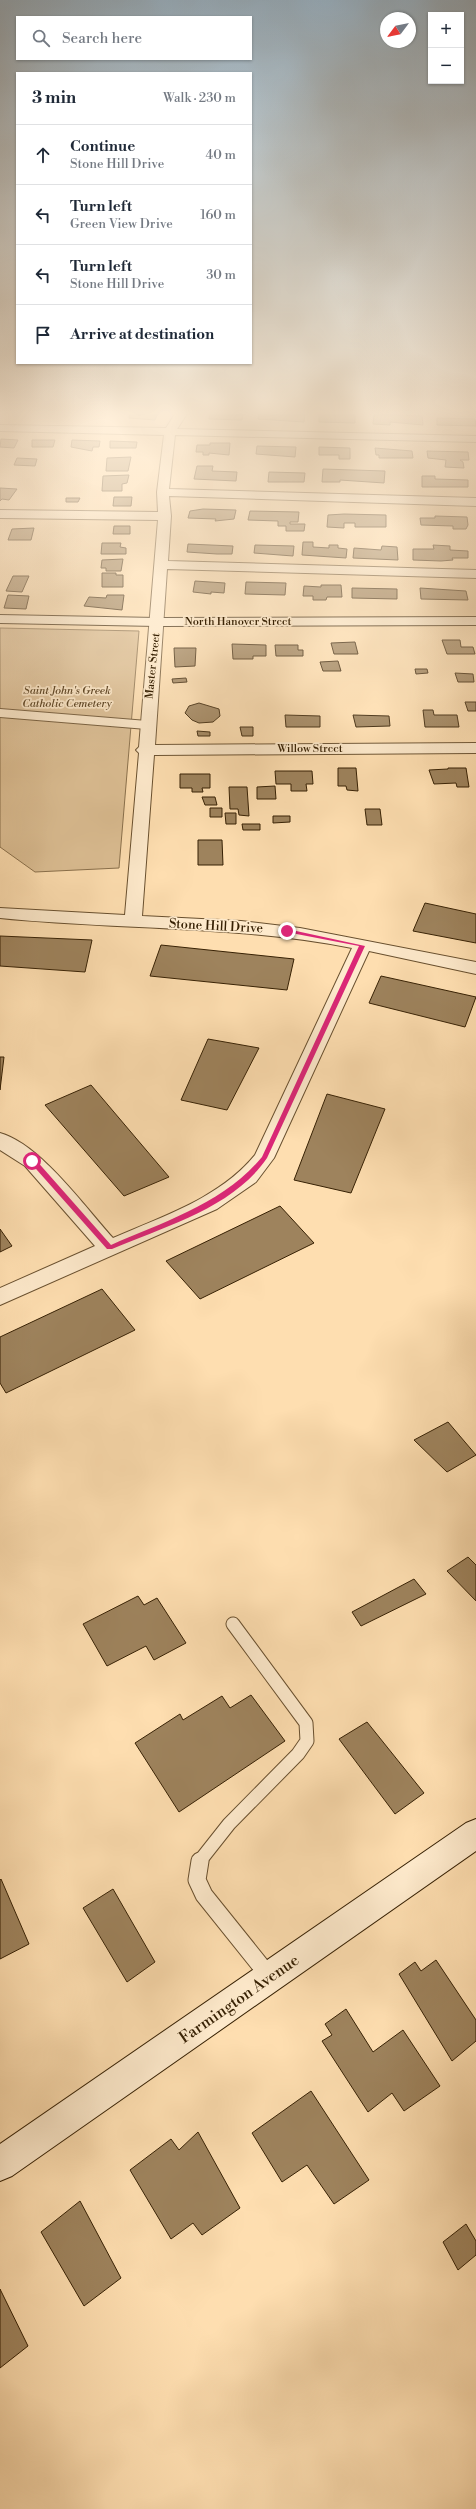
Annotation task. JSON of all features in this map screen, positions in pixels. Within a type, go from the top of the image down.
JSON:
[{"type":"street","name":"Master Street","points":[[133,922],[144,750],[157,622],[163,531]]},
{"type":"street","points":[[160,565],[476,574]]},
{"type":"street","name":"North Hanover Street","points":[[0,619],[157,622],[476,621]]},
{"type":"street","name":"Willow Street","points":[[144,750],[476,748]]},
{"type":"street","name":"Stone Hill Drive","points":[[0,913],[133,922],[240,926],[287,931],[476,968]]},
{"type":"street","points":[[0,1297],[209,1204],[249,1177],[264,1158],[362,946]]},
{"type":"street","points":[[0,1140],[32,1161],[110,1248]]},
{"type":"street","name":"Farmington Avenue","points":[[0,2164],[270,1978],[476,1832]]},
{"type":"lane","points":[[0,713],[147,725]]},
{"type":"lane","points":[[233,1624],[306,1724],[307,1741],[298,1754],[229,1824],[199,1863],[197,1880],[204,1895],[270,1978]]},
{"type":"green space","name":"Saint John's Greek Catholic Cemetery","points":[[0,628],[139,631],[119,868],[35,872],[0,847]]},
{"type":"building","points":[[11,531],[33,531],[31,540],[8,540]]},
{"type":"building","points":[[113,531],[130,531],[130,534],[113,534]]},
{"type":"building","points":[[303,542],[313,542],[313,547],[329,548],[329,545],[338,545],[338,548],[347,549],[346,558],[302,555]]},
{"type":"building","points":[[102,543],[121,543],[120,547],[126,548],[126,554],[101,554]]},
{"type":"building","points":[[188,544],[233,546],[232,554],[187,552]]},
{"type":"building","points":[[255,545],[294,546],[293,556],[254,553]]},
{"type":"building","points":[[433,545],[450,546],[450,550],[468,551],[468,558],[452,558],[453,560],[441,561],[413,560],[413,549],[434,549]]},
{"type":"building","points":[[382,546],[397,547],[398,560],[353,558],[354,548],[381,550]]},
{"type":"building","points":[[123,559],[121,571],[106,571],[106,568],[101,568],[102,560]]},
{"type":"building","points":[[102,573],[116,573],[116,575],[123,575],[123,587],[102,587]]},
{"type":"building","points":[[13,576],[29,576],[22,592],[6,591]]},
{"type":"building","points":[[195,581],[225,583],[224,593],[211,592],[211,594],[193,592]]},
{"type":"building","points":[[246,582],[286,583],[285,595],[245,594]]},
{"type":"building","points":[[321,585],[341,585],[342,597],[327,597],[326,600],[313,600],[313,596],[303,596],[304,586],[321,587]]},
{"type":"building","points":[[352,588],[397,589],[397,599],[352,598]]},
{"type":"building","points":[[420,588],[466,591],[468,600],[421,599]]},
{"type":"building","points":[[8,595],[29,596],[26,609],[4,608]]},
{"type":"building","points":[[107,595],[124,595],[122,610],[84,606],[89,597],[106,598]]},
{"type":"building","points":[[442,640],[460,640],[461,647],[473,647],[475,654],[447,654]]},
{"type":"building","points":[[355,642],[358,654],[334,654],[331,643]]},
{"type":"building","points":[[232,644],[266,645],[266,656],[253,656],[253,659],[233,659]]},
{"type":"building","points":[[275,645],[298,645],[298,650],[303,650],[303,656],[276,656]]},
{"type":"building","points":[[174,648],[196,648],[195,666],[175,667]]},
{"type":"building","points":[[338,661],[341,671],[323,671],[320,662]]},
{"type":"building","points":[[415,669],[427,669],[428,673],[416,674]]},
{"type":"building","points":[[455,673],[473,674],[474,682],[458,682]]},
{"type":"building","points":[[186,678],[187,682],[173,683],[172,679]]},
{"type":"building","points":[[465,702],[476,702],[476,711],[468,711]]},
{"type":"building","points":[[199,703],[219,709],[220,716],[213,722],[199,723],[192,720],[185,713],[189,706]]},
{"type":"building","points":[[423,710],[433,710],[434,715],[457,715],[459,727],[425,727]]},
{"type":"building","points":[[285,715],[320,716],[320,727],[286,727]]},
{"type":"building","points":[[353,715],[389,716],[390,726],[356,727]]},
{"type":"building","points":[[240,727],[253,727],[253,736],[242,736]]},
{"type":"building","points":[[197,731],[210,732],[210,736],[198,736]]},
{"type":"building","points":[[338,768],[356,768],[358,791],[347,790],[346,786],[338,786]]},
{"type":"building","points":[[466,768],[469,787],[457,787],[456,783],[434,784],[429,770]]},
{"type":"building","points":[[275,771],[312,771],[313,784],[306,784],[307,791],[291,791],[291,784],[276,784]]},
{"type":"building","points":[[180,774],[210,774],[210,788],[202,788],[203,792],[192,792],[192,788],[180,788]]},
{"type":"building","points":[[275,786],[276,799],[257,799],[257,787]]},
{"type":"building","points":[[229,787],[247,787],[249,816],[239,815],[238,809],[230,809]]},
{"type":"building","points":[[202,797],[215,797],[217,805],[205,805]]},
{"type":"building","points":[[210,808],[222,808],[222,817],[210,817]]},
{"type":"building","points":[[365,809],[380,809],[382,825],[367,825]]},
{"type":"building","points":[[225,813],[236,813],[236,824],[226,824]]},
{"type":"building","points":[[273,816],[290,816],[290,822],[273,823]]},
{"type":"building","points":[[242,824],[260,824],[260,830],[243,830]]},
{"type":"building","points":[[198,840],[222,840],[223,865],[198,865]]},
{"type":"building","points":[[425,903],[476,914],[476,943],[413,931]]},
{"type":"building","points":[[0,936],[92,940],[85,972],[0,966]]},
{"type":"building","points":[[161,945],[294,959],[287,990],[150,976]]},
{"type":"building","points":[[381,976],[476,997],[465,1027],[369,1003]]},
{"type":"building","points":[[208,1039],[259,1048],[227,1110],[181,1100]]},
{"type":"building","points":[[0,1057],[4,1057],[0,1090]]},
{"type":"building","points":[[91,1085],[169,1177],[124,1196],[45,1105]]},
{"type":"building","points":[[327,1094],[385,1109],[351,1193],[294,1180]]},
{"type":"building","points":[[280,1206],[314,1243],[200,1299],[166,1261]]},
{"type":"building","points":[[0,1229],[12,1246],[0,1252]]},
{"type":"building","points":[[102,1289],[135,1330],[6,1393],[0,1383],[0,1337]]},
{"type":"building","points":[[448,1422],[476,1455],[447,1472],[414,1440]]},
{"type":"building","points":[[468,1557],[476,1565],[476,1601],[447,1571]]},
{"type":"building","points":[[414,1579],[426,1594],[361,1626],[352,1612]]},
{"type":"building","points":[[138,1596],[144,1605],[157,1598],[186,1643],[154,1660],[146,1646],[107,1666],[83,1624]]},
{"type":"building","points":[[251,1695],[285,1741],[179,1812],[135,1743],[180,1714],[183,1720],[222,1696],[230,1708]]},
{"type":"building","points":[[367,1722],[424,1793],[395,1814],[339,1739]]},
{"type":"building","points":[[1,1879],[29,1944],[0,1959],[0,1880]]},
{"type":"building","points":[[113,1889],[155,1962],[127,1982],[83,1908]]},
{"type":"building","points":[[436,1960],[476,2020],[476,2041],[452,2061],[399,1974],[415,1962],[421,1971]]},
{"type":"building","points":[[346,2009],[373,2052],[403,2030],[440,2086],[404,2111],[392,2093],[368,2112],[322,2041],[332,2035],[325,2024]]},
{"type":"building","points":[[311,2091],[369,2180],[334,2204],[307,2165],[282,2182],[252,2133]]},
{"type":"building","points":[[198,2132],[240,2208],[202,2235],[193,2223],[171,2239],[130,2170],[171,2139],[179,2150]]},
{"type":"building","points":[[80,2201],[121,2278],[84,2306],[41,2232]]},
{"type":"building","points":[[466,2224],[476,2241],[476,2255],[458,2270],[443,2242]]},
{"type":"building","points":[[0,2289],[28,2346],[0,2368]]},
{"type":"route","points":[[32,1161],[110,1248],[209,1204],[235,1189],[249,1177],[264,1158],[362,946],[287,931]]}]
